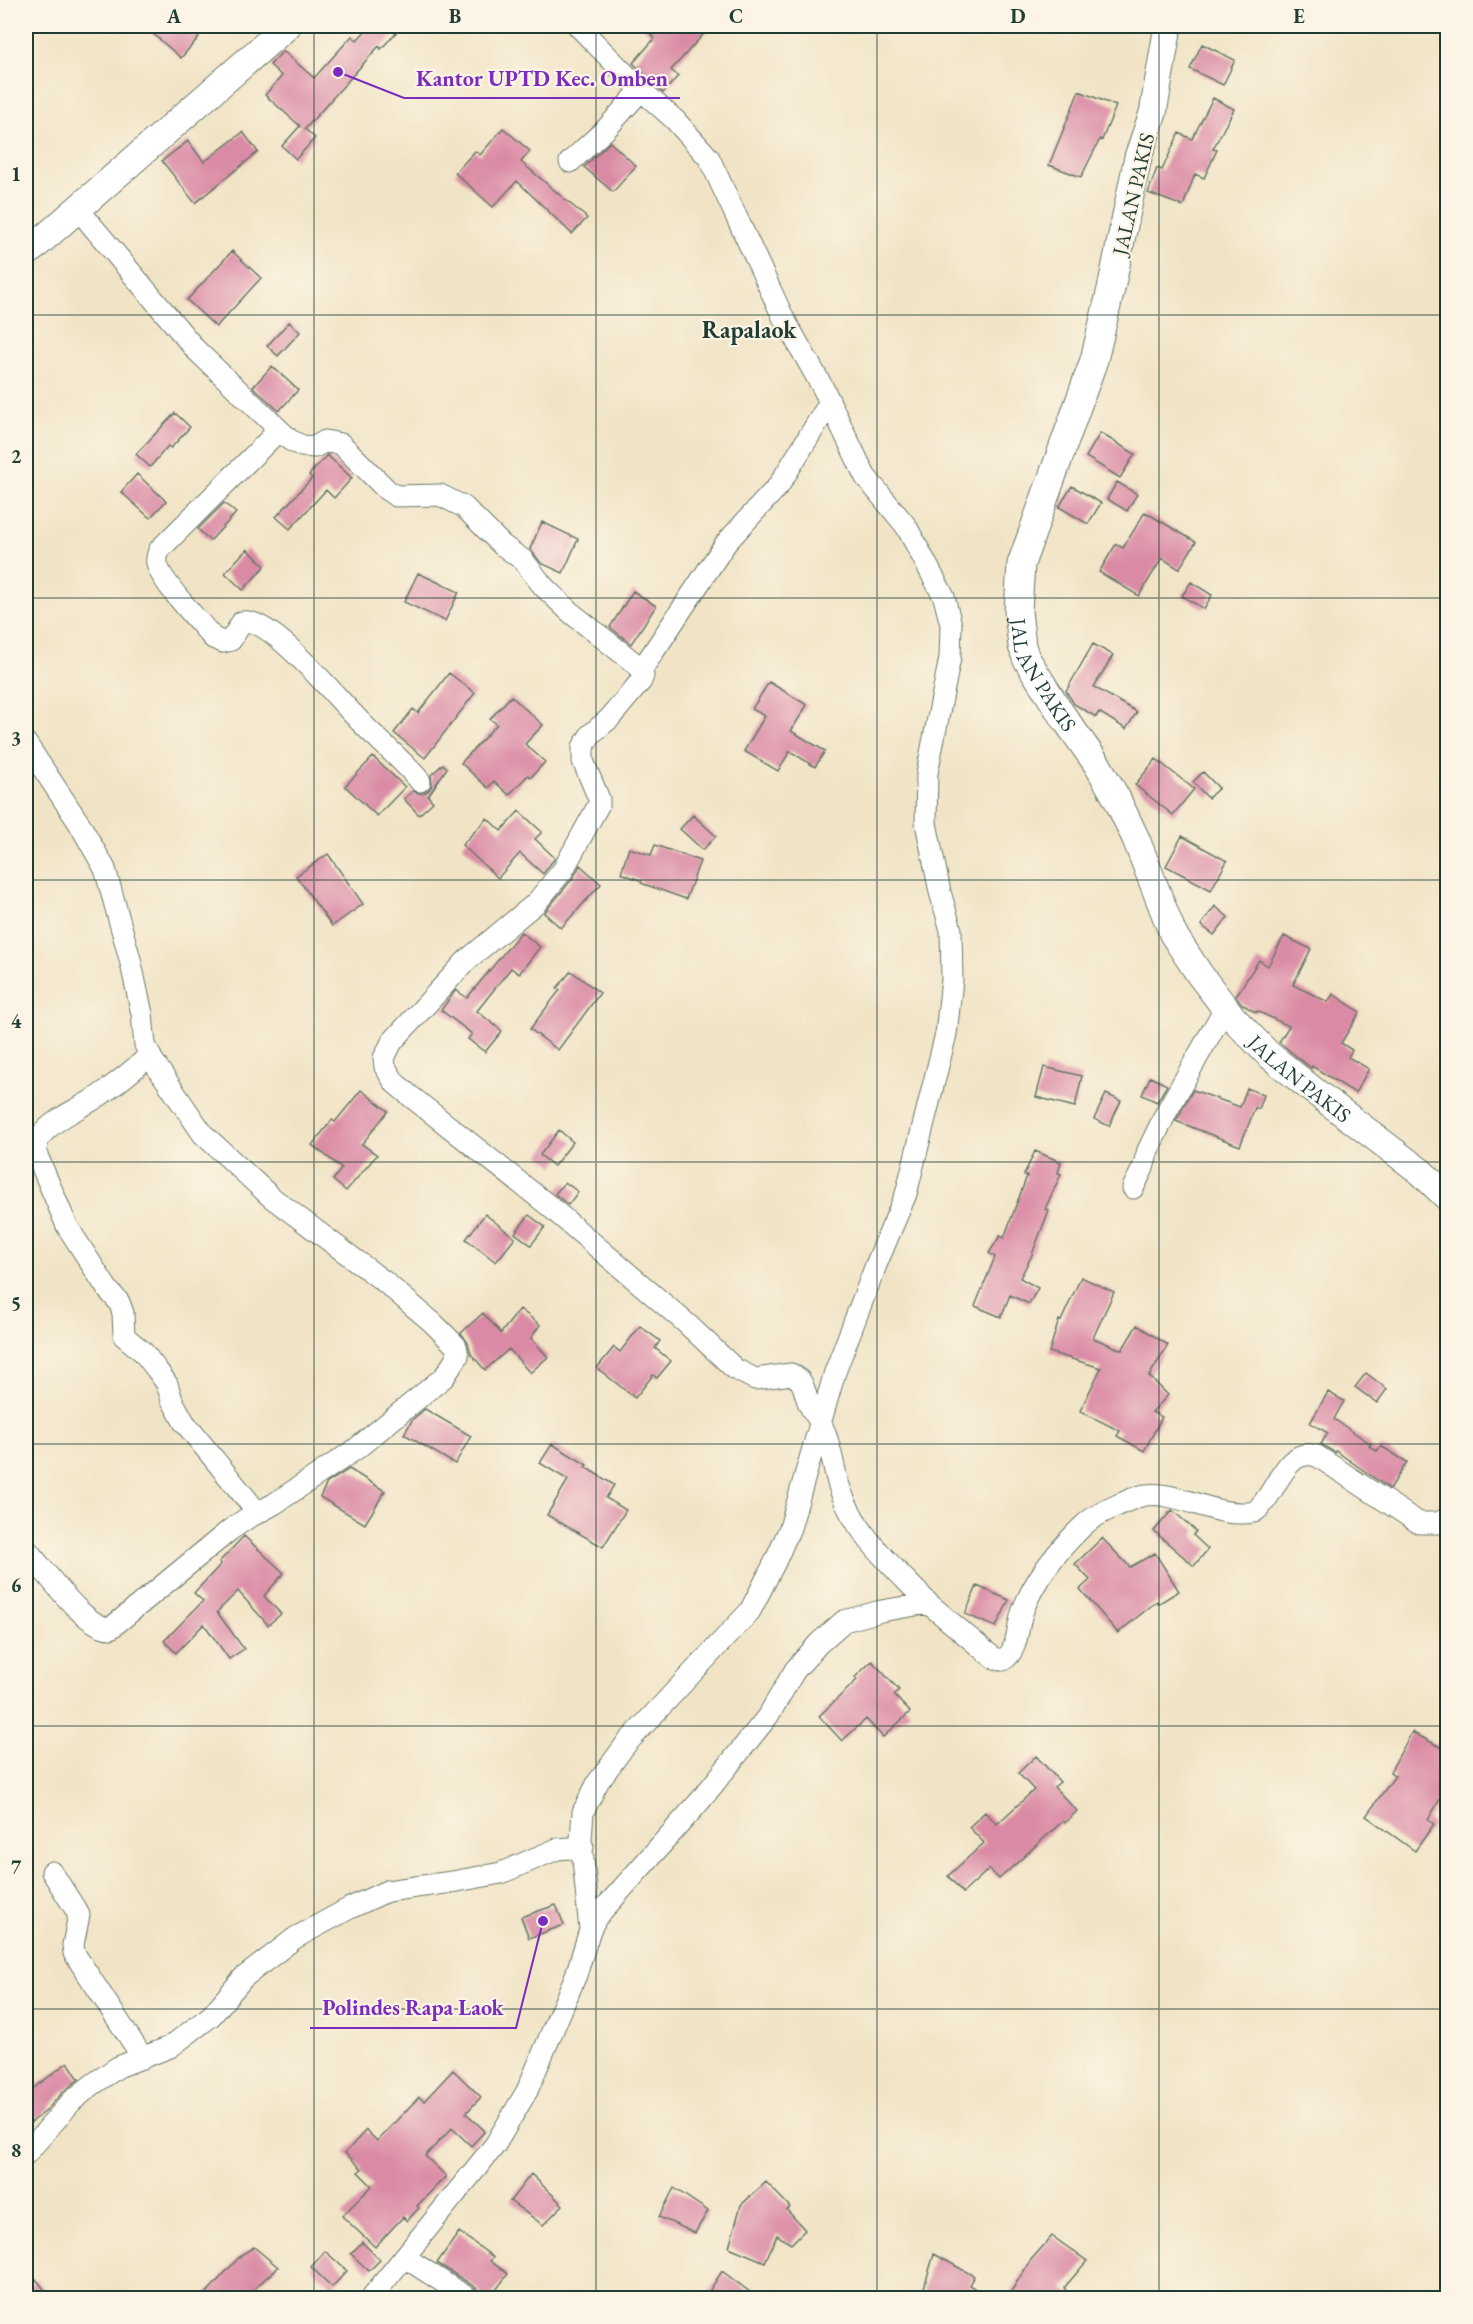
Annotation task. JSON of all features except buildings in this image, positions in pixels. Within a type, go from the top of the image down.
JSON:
[{"type":"street","points":[[26,255],[287,26]]},
{"type":"street","points":[[578,26],[641,90],[675,120],[709,158],[784,319],[830,402],[865,476],[906,526],[944,597],[951,625],[950,658],[927,773],[926,823],[940,892],[951,930],[952,980],[946,1034],[906,1194],[835,1372],[790,1528],[776,1562],[750,1611],[626,1744],[597,1782],[583,1812],[581,1833],[590,1930]]},
{"type":"street","name":"JALAN PAKIS","points":[[1168,26],[1154,112],[1138,157],[1094,360],[1021,564],[1018,622],[1022,646],[1026,658],[1116,796],[1136,839],[1173,934],[1225,1008],[1268,1054],[1421,1172],[1448,1198]]},
{"type":"street","points":[[570,162],[607,128],[641,90]]},
{"type":"street","points":[[78,208],[196,350],[290,440],[302,446],[315,447],[325,441],[342,444],[387,490],[396,496],[440,495],[464,507],[502,545],[523,560],[543,586],[570,612],[642,669],[644,676],[641,681],[609,719],[591,734],[583,747],[583,761],[599,804],[563,870],[536,903],[467,960],[403,1028],[386,1052],[385,1067],[395,1083],[548,1205],[686,1323],[735,1369],[754,1379],[786,1374],[797,1376],[805,1386],[808,1403],[821,1422],[839,1486],[853,1519],[873,1546],[928,1603],[986,1653],[1003,1660],[1010,1655],[1023,1611],[1040,1577],[1085,1524],[1101,1513],[1146,1495],[1175,1498],[1224,1512],[1254,1512],[1266,1501],[1289,1463],[1303,1455],[1317,1456],[1419,1523],[1438,1523],[1448,1516]]},
{"type":"street","points":[[642,669],[726,543],[779,484],[830,402]]},
{"type":"street","points":[[279,430],[160,549],[156,561],[158,568],[172,589],[213,638],[223,642],[231,640],[242,622],[248,621],[255,622],[272,634],[314,670],[354,715],[420,781]]},
{"type":"street","points":[[26,743],[79,823],[105,869],[130,959],[142,1014],[145,1045],[203,1134],[236,1166],[301,1221],[394,1290],[432,1322],[458,1350],[458,1356],[444,1377],[356,1449],[274,1504],[230,1530],[111,1628],[104,1628],[87,1618],[26,1549]]},
{"type":"street","points":[[1133,1188],[1162,1121],[1225,1008]]},
{"type":"street","points":[[150,1055],[98,1096],[60,1119],[43,1133],[37,1143],[36,1153],[67,1226],[108,1290],[119,1302],[123,1313],[124,1336],[157,1370],[167,1384],[172,1400],[184,1422],[257,1512]]},
{"type":"street","points":[[371,2298],[495,2145],[527,2091],[576,1975],[596,1918],[720,1776],[768,1716],[795,1670],[819,1643],[844,1621],[881,1611],[928,1603]]},
{"type":"street","points":[[26,2154],[72,2101],[118,2067],[170,2047],[211,2016],[243,1978],[295,1938],[387,1891],[501,1873],[557,1849],[583,1847]]},
{"type":"street","points":[[52,1872],[79,1915],[73,1945],[74,1953],[143,2058]]},
{"type":"street","points":[[405,2257],[468,2298]]},
{"type":"place","name":"Kantor UPTD Kec. Omben","points":[[338,72]]},
{"type":"place","name":"Polindes Rapa Laok","points":[[543,1921]]},
{"type":"district","name":"Rapalaok","points":[[749,329]]}]
